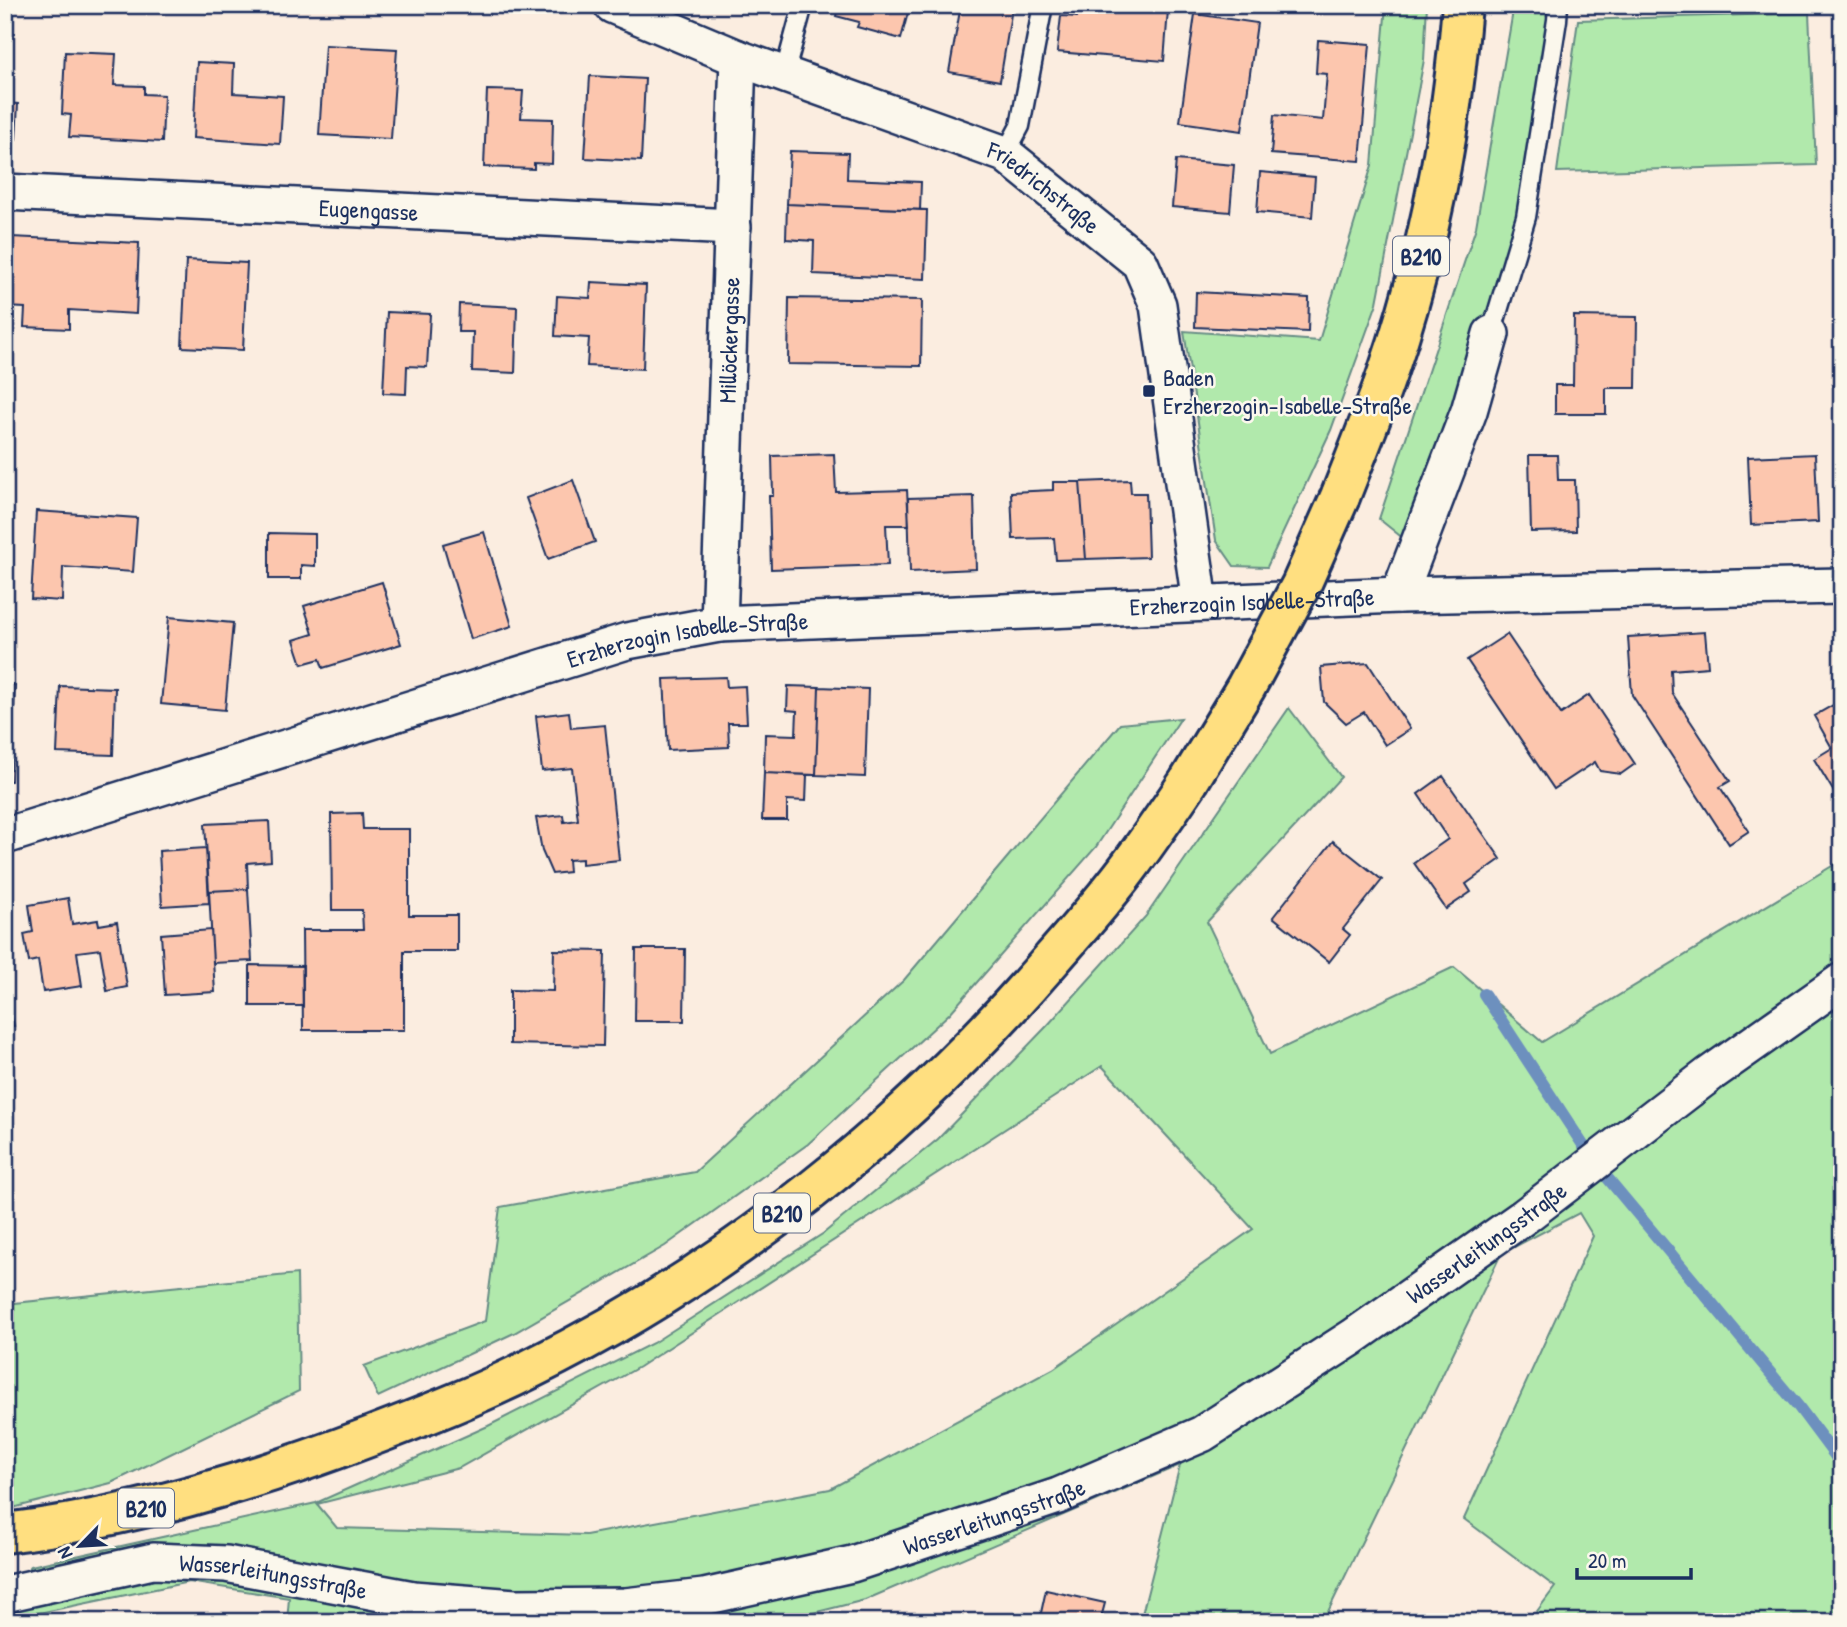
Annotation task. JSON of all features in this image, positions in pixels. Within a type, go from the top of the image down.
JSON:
[{"type":"main road","name":"B210","points":[[5,1533],[152,1507],[253,1479],[430,1414],[530,1369],[625,1318],[785,1210],[854,1156],[936,1082],[1006,1013],[1130,866],[1189,781],[1247,687],[1300,585],[1340,497],[1387,374],[1416,280],[1440,172],[1462,5]]},
{"type":"street","name":"Friedrichstraße","points":[[612,5],[738,58],[1005,154],[1140,263],[1158,305],[1200,603]]},
{"type":"street","name":"Millöckergasse","points":[[719,624],[738,58]]},
{"type":"street","name":"Eugengasse","points":[[5,192],[733,227]]},
{"type":"street","name":"Erzherzogin Isabelle-Straße","points":[[1399,595],[1469,411],[1492,334]]},
{"type":"street","name":"Erzherzogin Isabelle-Straße","points":[[5,836],[627,641],[719,624],[1399,595],[1842,586]]},
{"type":"street","name":"Wasserleitungsstraße","points":[[5,1594],[153,1561],[226,1564],[413,1599],[515,1607],[625,1606],[704,1597],[852,1564],[1058,1496],[1202,1434],[1353,1337],[1524,1216],[1710,1074],[1842,981]]},
{"type":"lane","points":[[784,75],[803,5]]},
{"type":"lane","points":[[1005,154],[1020,126],[1043,5]]},
{"type":"lane","name":"Erzherzogin Isabelle-Straße","points":[[1492,334],[1526,217],[1558,5]]},
{"type":"green space","points":[[1386,5],[1427,5],[1424,60],[1377,303],[1331,430],[1267,567],[1234,566],[1216,540],[1184,331],[1319,341],[1372,165]]},
{"type":"green space","points":[[1512,5],[1552,5],[1522,216],[1409,543],[1379,519],[1476,227]]},
{"type":"green space","points":[[1809,13],[1816,165],[1557,172],[1578,20]]},
{"type":"green space","points":[[1289,708],[1341,777],[1207,922],[1270,1054],[1454,967],[1542,1042],[1842,860],[1842,1622],[1529,1622],[1555,1587],[1464,1519],[1593,1236],[1579,1213],[1501,1254],[1323,1622],[1140,1622],[1180,1465],[865,1600],[777,1622],[287,1622],[289,1598],[189,1582],[5,1620],[5,1594],[31,1566],[316,1503],[488,1426],[653,1343],[824,1233],[938,1139],[1047,1026],[1146,916]],"holes":[[[1102,1066],[1253,1229],[1053,1369],[830,1489],[586,1535],[337,1528],[317,1504],[459,1468],[639,1367]]]},
{"type":"green space","points":[[1181,718],[1096,847],[950,1013],[808,1144],[665,1246],[514,1333],[378,1397],[364,1366],[485,1321],[500,1207],[695,1172],[904,980],[1120,724]]},
{"type":"green space","points":[[297,1274],[299,1391],[111,1483],[5,1510],[5,1304]]},
{"type":"building","points":[[839,5],[910,5],[901,39],[857,27],[859,22],[836,16]]},
{"type":"building","points":[[961,5],[998,5],[1012,8],[1000,81],[949,72]]},
{"type":"building","points":[[1078,5],[1168,10],[1164,61],[1057,52],[1061,16],[1077,17]]},
{"type":"building","points":[[1195,14],[1257,23],[1242,131],[1180,122]]},
{"type":"building","points":[[1318,40],[1370,44],[1360,161],[1271,154],[1274,115],[1323,120],[1327,74],[1316,73]]},
{"type":"building","points":[[325,45],[397,49],[391,139],[319,135]]},
{"type":"building","points":[[65,52],[116,54],[114,85],[144,86],[144,94],[164,95],[162,142],[69,137],[71,115],[62,114]]},
{"type":"building","points":[[197,62],[234,64],[233,93],[283,96],[280,144],[193,138]]},
{"type":"building","points":[[590,76],[645,79],[641,161],[585,158]]},
{"type":"building","points":[[487,90],[523,91],[521,118],[553,119],[552,164],[534,163],[534,169],[484,167]]},
{"type":"building","points":[[5,103],[18,104],[16,139],[5,138]]},
{"type":"building","points":[[790,151],[848,153],[847,179],[921,182],[920,210],[787,204]]},
{"type":"building","points":[[1176,160],[1234,165],[1230,212],[1172,207]]},
{"type":"building","points":[[1260,172],[1315,177],[1312,217],[1257,212]]},
{"type":"building","points":[[787,204],[927,210],[925,279],[813,274],[814,241],[786,239]]},
{"type":"building","points":[[5,236],[11,237],[7,307],[5,307]]},
{"type":"building","points":[[11,237],[139,243],[136,314],[69,310],[69,329],[24,327],[25,308],[7,307]]},
{"type":"building","points":[[186,260],[247,263],[243,350],[182,347]]},
{"type":"building","points":[[591,282],[646,285],[643,369],[587,366],[589,338],[555,336],[557,296],[590,298]]},
{"type":"building","points":[[1196,292],[1309,298],[1308,332],[1195,327]]},
{"type":"building","points":[[789,298],[922,300],[921,366],[788,364]]},
{"type":"building","points":[[459,304],[517,307],[515,373],[472,371],[473,332],[458,332]]},
{"type":"building","points":[[387,312],[430,314],[427,367],[407,366],[406,394],[383,393]]},
{"type":"building","points":[[1574,316],[1637,317],[1636,388],[1606,388],[1606,414],[1555,414],[1555,385],[1573,385]]},
{"type":"building","points":[[1839,420],[1842,420],[1842,502],[1839,502]]},
{"type":"building","points":[[834,454],[836,492],[907,490],[909,525],[886,525],[888,565],[771,569],[769,496],[773,496],[772,456]]},
{"type":"building","points":[[1815,454],[1818,522],[1751,525],[1748,457]]},
{"type":"building","points":[[1529,455],[1557,455],[1558,480],[1575,480],[1576,531],[1531,532]]},
{"type":"building","points":[[573,480],[595,542],[548,559],[526,498]]},
{"type":"building","points":[[1130,480],[1131,493],[1146,493],[1148,557],[1086,559],[1080,482]]},
{"type":"building","points":[[1053,482],[1080,482],[1086,559],[1056,560],[1054,538],[1013,539],[1011,492],[1053,490]]},
{"type":"building","points":[[974,496],[976,569],[910,572],[908,498]]},
{"type":"building","points":[[36,511],[137,518],[133,572],[63,567],[62,601],[31,599]]},
{"type":"building","points":[[484,532],[512,626],[471,639],[443,544]]},
{"type":"building","points":[[269,533],[315,534],[315,566],[301,565],[301,579],[269,579]]},
{"type":"building","points":[[382,582],[401,644],[323,668],[320,659],[302,664],[294,640],[313,634],[304,606]]},
{"type":"building","points":[[169,617],[233,623],[225,710],[161,704]]},
{"type":"building","points":[[1705,632],[1708,667],[1671,670],[1672,693],[1730,781],[1720,787],[1749,831],[1729,844],[1632,695],[1628,637]]},
{"type":"building","points":[[1507,634],[1561,714],[1589,695],[1635,764],[1621,774],[1600,771],[1595,762],[1554,789],[1467,660]]},
{"type":"building","points":[[1368,663],[1410,729],[1385,745],[1364,712],[1346,723],[1324,702],[1321,667]]},
{"type":"building","points":[[726,677],[727,687],[745,686],[747,723],[728,723],[729,747],[668,750],[664,679]]},
{"type":"building","points":[[5,684],[15,685],[11,781],[5,781]]},
{"type":"building","points":[[60,686],[115,688],[113,755],[57,753]]},
{"type":"building","points":[[788,686],[819,687],[816,775],[764,773],[765,734],[796,735],[797,711],[787,710]]},
{"type":"building","points":[[819,687],[868,689],[865,777],[816,775]]},
{"type":"building","points":[[1842,700],[1842,787],[1834,792],[1814,759],[1832,748],[1814,716]]},
{"type":"building","points":[[569,712],[571,728],[605,725],[619,860],[582,864],[582,859],[568,860],[569,872],[552,874],[542,851],[536,818],[563,815],[564,822],[578,820],[572,768],[542,771],[536,716]]},
{"type":"building","points":[[764,773],[807,775],[806,801],[787,800],[787,820],[762,820]]},
{"type":"building","points":[[1443,776],[1501,859],[1466,884],[1471,892],[1446,909],[1414,863],[1448,839],[1418,794]]},
{"type":"building","points":[[362,813],[363,829],[409,829],[409,915],[457,915],[457,951],[404,951],[404,1030],[303,1030],[302,930],[363,930],[362,910],[332,910],[331,814]]},
{"type":"building","points":[[269,821],[271,861],[247,863],[248,889],[209,891],[205,824]]},
{"type":"building","points":[[1333,841],[1382,880],[1343,929],[1350,935],[1329,962],[1273,917]]},
{"type":"building","points":[[206,848],[209,903],[162,906],[159,851]]},
{"type":"building","points":[[248,889],[252,961],[213,963],[209,891]]},
{"type":"building","points":[[68,898],[72,924],[98,920],[99,925],[117,922],[127,987],[107,991],[100,949],[77,952],[82,986],[43,992],[38,960],[29,962],[24,934],[33,932],[29,905]]},
{"type":"building","points":[[211,930],[215,992],[165,995],[161,934]]},
{"type":"building","points":[[636,949],[685,949],[684,1021],[635,1021]]},
{"type":"building","points":[[554,950],[605,951],[603,1046],[510,1044],[510,990],[553,991]]},
{"type":"building","points":[[250,965],[303,966],[303,1006],[250,1006]]},
{"type":"building","points":[[5,987],[14,1026],[5,1027]]},
{"type":"building","points":[[1046,1590],[1105,1603],[1100,1622],[1039,1622]]},
{"type":"waterway","points":[[1484,994],[1587,1151]]},
{"type":"waterway","points":[[1600,1169],[1798,1406],[1842,1465]]},
{"type":"place","name":"Baden Erzherzogin-Isabelle-Straße","points":[[1149,391]]}]
